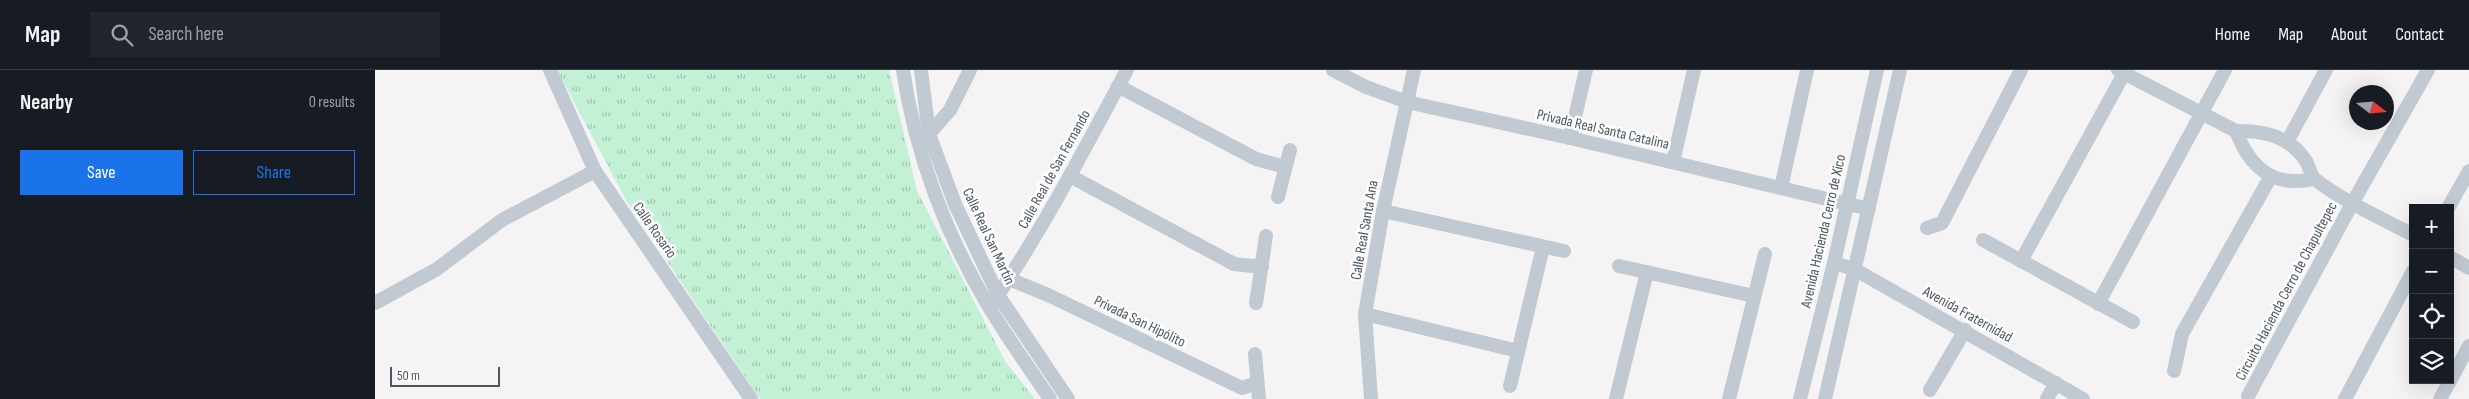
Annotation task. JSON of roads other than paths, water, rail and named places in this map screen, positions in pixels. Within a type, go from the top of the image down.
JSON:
[{"type":"street","name":"Calle Rosario","points":[[549,70],[595,172],[751,399]]},
{"type":"street","name":"Calle Real San Martín","points":[[903,70],[917,140],[941,210],[989,307],[1050,399]]},
{"type":"street","name":"Calle Real San Martín","points":[[921,70],[929,134],[955,204],[998,295],[1068,399]]},
{"type":"street","points":[[929,134],[949,110],[970,70]]},
{"type":"street","name":"Calle Real de San Fernando","points":[[989,307],[1009,279],[1070,176],[1127,70]]},
{"type":"street","name":"Privada Real Santa Catalina","points":[[1333,70],[1366,87],[1407,102],[1869,208]]},
{"type":"street","name":"Calle Real Santa Ana","points":[[1371,399],[1365,314],[1383,211],[1414,70]]},
{"type":"street","points":[[1570,138],[1585,70]]},
{"type":"street","points":[[1673,162],[1694,70]]},
{"type":"street","points":[[1781,188],[1807,70]]},
{"type":"street","name":"Avenida Hacienda Cerro de Xico","points":[[1800,399],[1834,263],[1877,70]]},
{"type":"street","points":[[1825,399],[1900,70]]},
{"type":"street","points":[[1927,228],[1942,223],[2021,70]]},
{"type":"street","points":[[2098,304],[2225,70]]},
{"type":"street","points":[[2287,142],[2326,70]]},
{"type":"street","name":"Circuito Hacienda Cerro de Chapultepec","points":[[2245,395],[2428,70]]},
{"type":"street","points":[[2021,261],[2123,71],[2236,131],[2254,130],[2271,134],[2287,142],[2304,158],[2315,179],[2409,233]]},
{"type":"street","points":[[1118,86],[1255,159],[1285,167]]},
{"type":"street","points":[[2236,131],[2243,150],[2255,165],[2271,176],[2293,182],[2315,179]]},
{"type":"street","points":[[1278,196],[1290,150]]},
{"type":"street","points":[[2450,204],[2469,171]]},
{"type":"street","points":[[375,303],[437,269],[502,220],[595,172]]},
{"type":"street","points":[[1070,176],[1234,264],[1261,267]]},
{"type":"street","points":[[2174,370],[2182,334],[2271,176]]},
{"type":"street","points":[[1383,211],[1564,251]]},
{"type":"street","points":[[1256,303],[1266,236]]},
{"type":"street","points":[[1983,240],[2133,322]]},
{"type":"street","points":[[1510,386],[1543,246]]},
{"type":"street","points":[[1729,399],[1765,254]]},
{"type":"street","points":[[2454,259],[2469,268]]},
{"type":"street","name":"Avenida Fraternidad","points":[[1834,263],[1854,269],[1965,330],[2083,399]]},
{"type":"street","points":[[1619,266],[1754,296]]},
{"type":"street","points":[[1616,399],[1647,272]]},
{"type":"street","name":"Privada San Hipólito","points":[[1009,279],[1048,295],[1242,388],[1257,382]]},
{"type":"street","points":[[2345,399],[2409,279]]},
{"type":"street","points":[[1365,314],[1518,351]]},
{"type":"street","points":[[1930,390],[1965,330]]},
{"type":"street","points":[[2440,399],[2469,346]]},
{"type":"street","points":[[1255,354],[1259,399]]},
{"type":"street","points":[[2047,399],[2056,383]]}]
